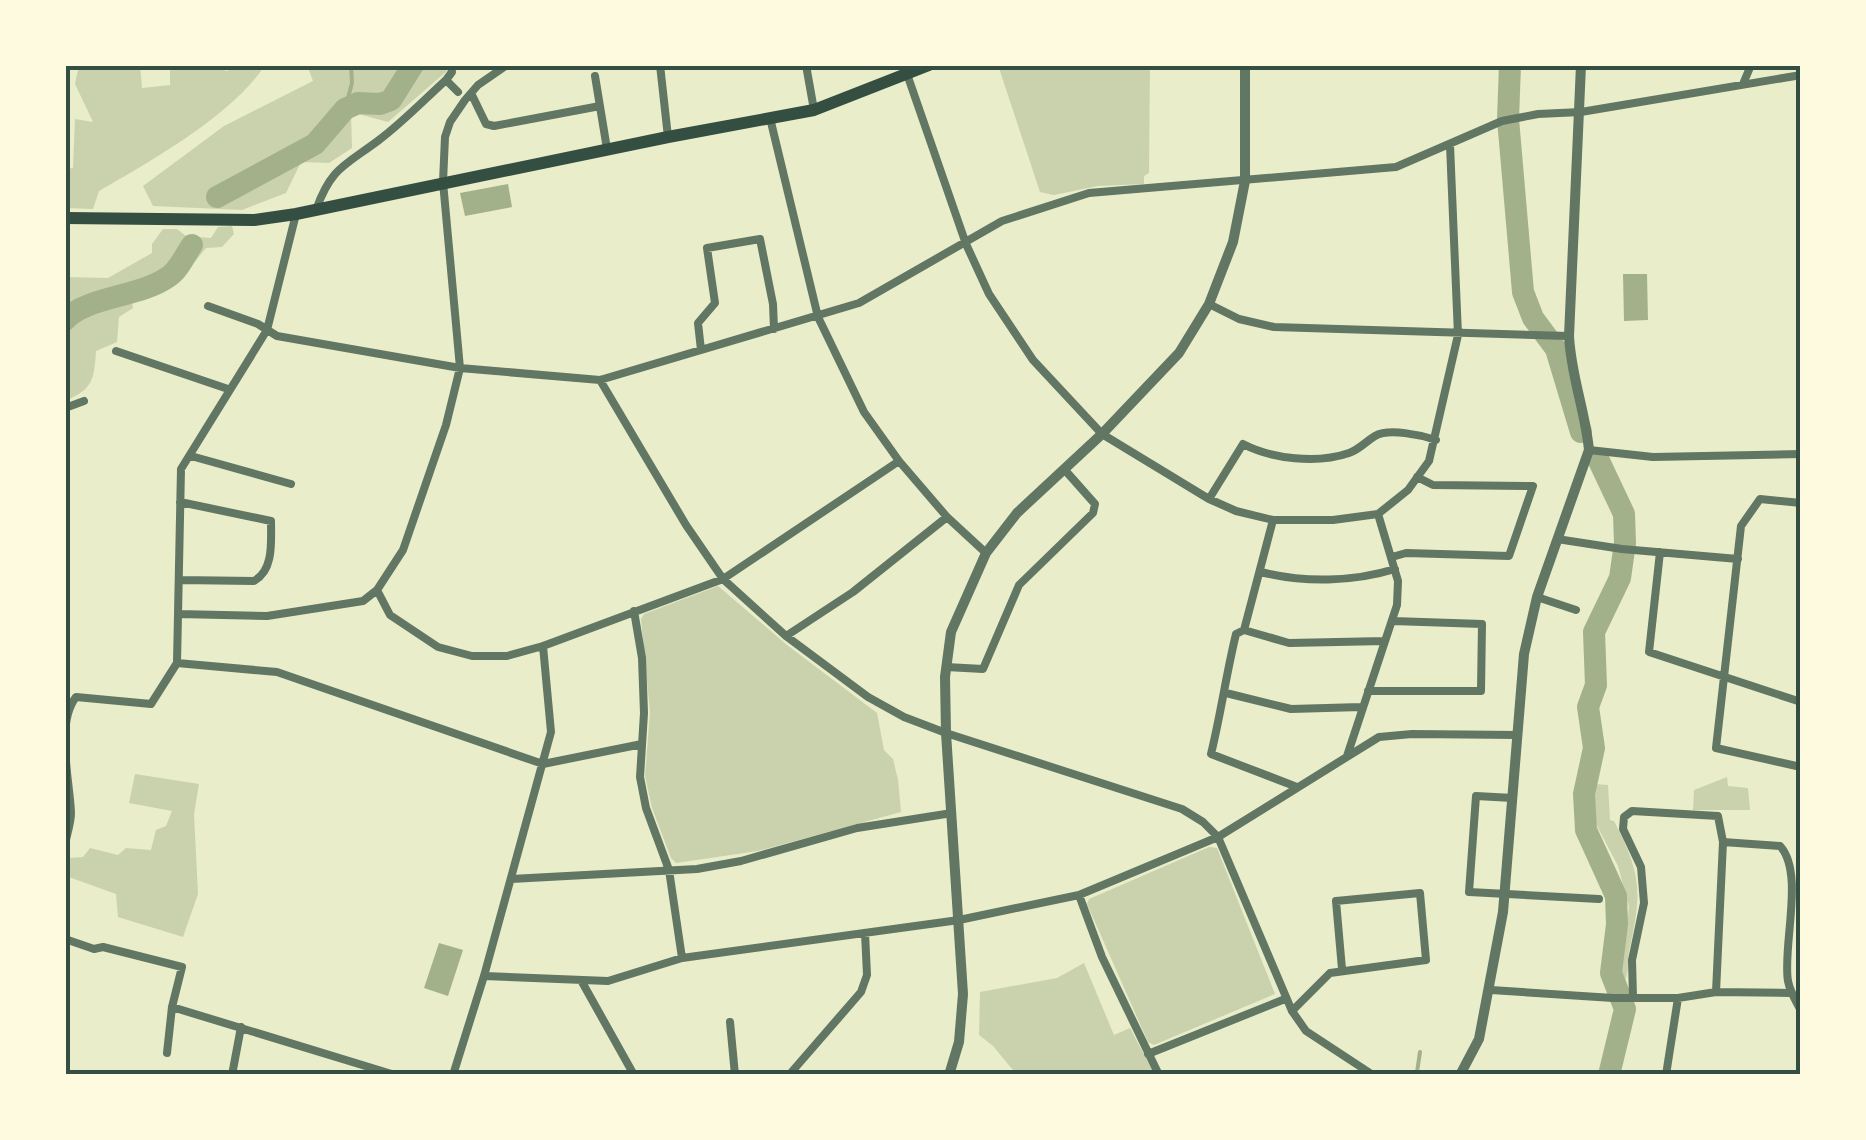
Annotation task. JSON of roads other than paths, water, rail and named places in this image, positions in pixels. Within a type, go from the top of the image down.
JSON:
[{"type":"main road","points":[[65,218],[254,220],[296,214],[668,136],[814,110],[929,65]]},
{"type":"street","points":[[316,210],[324,188],[350,158],[378,141],[446,80],[452,72],[451,65]]},
{"type":"street","points":[[178,614],[267,616],[363,601],[376,590],[404,550],[446,425],[460,368],[442,153],[450,122],[471,94],[507,65]]},
{"type":"street","points":[[660,65],[668,136]]},
{"type":"street","points":[[806,65],[814,110]]},
{"type":"street","points":[[949,1075],[959,1042],[962,994],[946,734],[946,667],[951,632],[986,553],[1017,513],[1102,434],[1179,354],[1209,304],[1233,242],[1245,181],[1245,65]]},
{"type":"street","points":[[1460,1075],[1475,1052],[1491,990],[1504,896],[1524,654],[1537,598],[1589,450],[1570,371],[1568,336],[1582,65]]},
{"type":"street","points":[[1743,84],[1751,65]]},
{"type":"street","points":[[906,74],[966,244],[1008,326],[1034,360],[1102,434],[1210,499],[1236,511],[1274,520],[1333,520],[1378,514],[1408,490],[1429,461],[1458,334],[1450,145]]},
{"type":"street","points":[[208,306],[258,324],[277,336],[460,368],[600,380],[859,303],[1002,221],[1089,193],[1396,167],[1502,121],[1581,112],[1801,75]]},
{"type":"street","points":[[594,76],[608,149]]},
{"type":"street","points":[[446,80],[458,92]]},
{"type":"street","points":[[471,94],[486,124],[494,126],[600,106]]},
{"type":"street","points":[[770,118],[818,318],[864,412],[899,461],[986,553]]},
{"type":"street","points":[[65,844],[71,815],[65,770],[69,707],[76,697],[151,704],[178,663],[181,469],[267,330],[296,214]]},
{"type":"street","points":[[701,350],[698,323],[715,303],[708,248],[760,238],[774,330]]},
{"type":"street","points":[[1209,304],[1240,319],[1274,327],[1568,336]]},
{"type":"street","points":[[116,351],[228,388]]},
{"type":"street","points":[[600,380],[686,526],[723,579],[786,636],[868,697],[946,734],[1182,809],[1204,822],[1218,836],[1292,1010],[1306,1030],[1373,1075]]},
{"type":"street","points":[[65,408],[84,400]]},
{"type":"street","points":[[1210,499],[1243,444],[1261,454],[1283,457],[1338,456],[1354,452],[1382,434],[1419,435],[1436,440]]},
{"type":"street","points":[[1589,450],[1653,457],[1801,454]]},
{"type":"street","points":[[191,456],[291,484]]},
{"type":"street","points":[[376,590],[390,615],[438,647],[472,656],[507,656],[723,579],[899,461]]},
{"type":"street","points":[[946,667],[983,669],[1018,585],[1093,514],[1095,504],[1064,470]]},
{"type":"street","points":[[1392,557],[1406,553],[1509,556],[1533,486],[1433,484],[1418,477]]},
{"type":"street","points":[[1801,504],[1760,499],[1741,526],[1716,748],[1801,767]]},
{"type":"street","points":[[179,580],[254,582],[262,577],[271,552],[270,521],[180,502]]},
{"type":"street","points":[[1346,756],[1397,605],[1395,569],[1378,514]]},
{"type":"street","points":[[786,636],[853,592],[948,516]]},
{"type":"street","points":[[1244,630],[1274,520]]},
{"type":"street","points":[[1557,539],[1738,558]]},
{"type":"street","points":[[1660,552],[1649,652],[1801,702]]},
{"type":"street","points":[[1261,572],[1288,579],[1368,578],[1395,569]]},
{"type":"street","points":[[1537,598],[1576,610]]},
{"type":"street","points":[[634,612],[642,658],[640,777],[646,808],[669,870],[682,958]]},
{"type":"street","points":[[1368,690],[1482,691],[1482,624],[1393,621]]},
{"type":"street","points":[[1296,787],[1210,754],[1236,634],[1244,630],[1290,643],[1385,641]]},
{"type":"street","points":[[453,1075],[544,764],[550,732],[543,646]]},
{"type":"street","points":[[178,663],[277,672],[544,764],[642,744]]},
{"type":"street","points":[[1226,694],[1291,708],[1362,707]]},
{"type":"street","points":[[484,976],[608,982],[682,958],[959,920],[1078,894],[1218,836],[1379,737],[1518,735]]},
{"type":"street","points":[[1513,798],[1476,796],[1470,892],[1599,899]]},
{"type":"street","points":[[1631,997],[1632,960],[1644,903],[1641,868],[1623,829],[1624,817],[1632,811],[1718,816],[1723,842],[1716,992]]},
{"type":"street","points":[[511,879],[669,870],[741,861],[858,828],[952,812]]},
{"type":"street","points":[[1723,842],[1780,846],[1787,854],[1792,908],[1787,978],[1801,1011]]},
{"type":"street","points":[[1292,1010],[1330,972],[1426,960],[1420,893],[1336,901],[1342,969]]},
{"type":"street","points":[[1078,894],[1102,957],[1159,1075]]},
{"type":"street","points":[[789,1075],[860,992],[867,975],[866,933]]},
{"type":"street","points":[[65,939],[182,967],[172,1007],[168,1052]]},
{"type":"street","points":[[582,982],[634,1075]]},
{"type":"street","points":[[1491,990],[1613,998],[1792,992]]},
{"type":"street","points":[[1148,1054],[1285,998]]},
{"type":"street","points":[[1666,1075],[1678,998]]},
{"type":"street","points":[[172,1007],[396,1075]]},
{"type":"street","points":[[730,1022],[735,1075]]},
{"type":"street","points":[[232,1075],[241,1027]]},
{"type":"street","points":[[352,1075],[354,1062]]},
{"type":"waterway","points":[[345,109],[352,83],[351,65]]},
{"type":"waterway","points":[[217,197],[315,144],[345,109],[358,103],[391,100],[413,65]]},
{"type":"waterway","points":[[1510,65],[1508,119],[1523,292],[1533,318],[1556,349],[1581,432]]},
{"type":"waterway","points":[[65,320],[86,306],[168,277],[192,245]]},
{"type":"waterway","points":[[1599,461],[1624,514],[1625,543],[1620,578],[1594,632],[1596,685],[1588,707],[1594,748],[1584,794],[1586,830],[1616,896],[1611,973],[1625,1009],[1609,1075]]},
{"type":"waterway","points":[[1417,1072],[1420,1052]]}]
